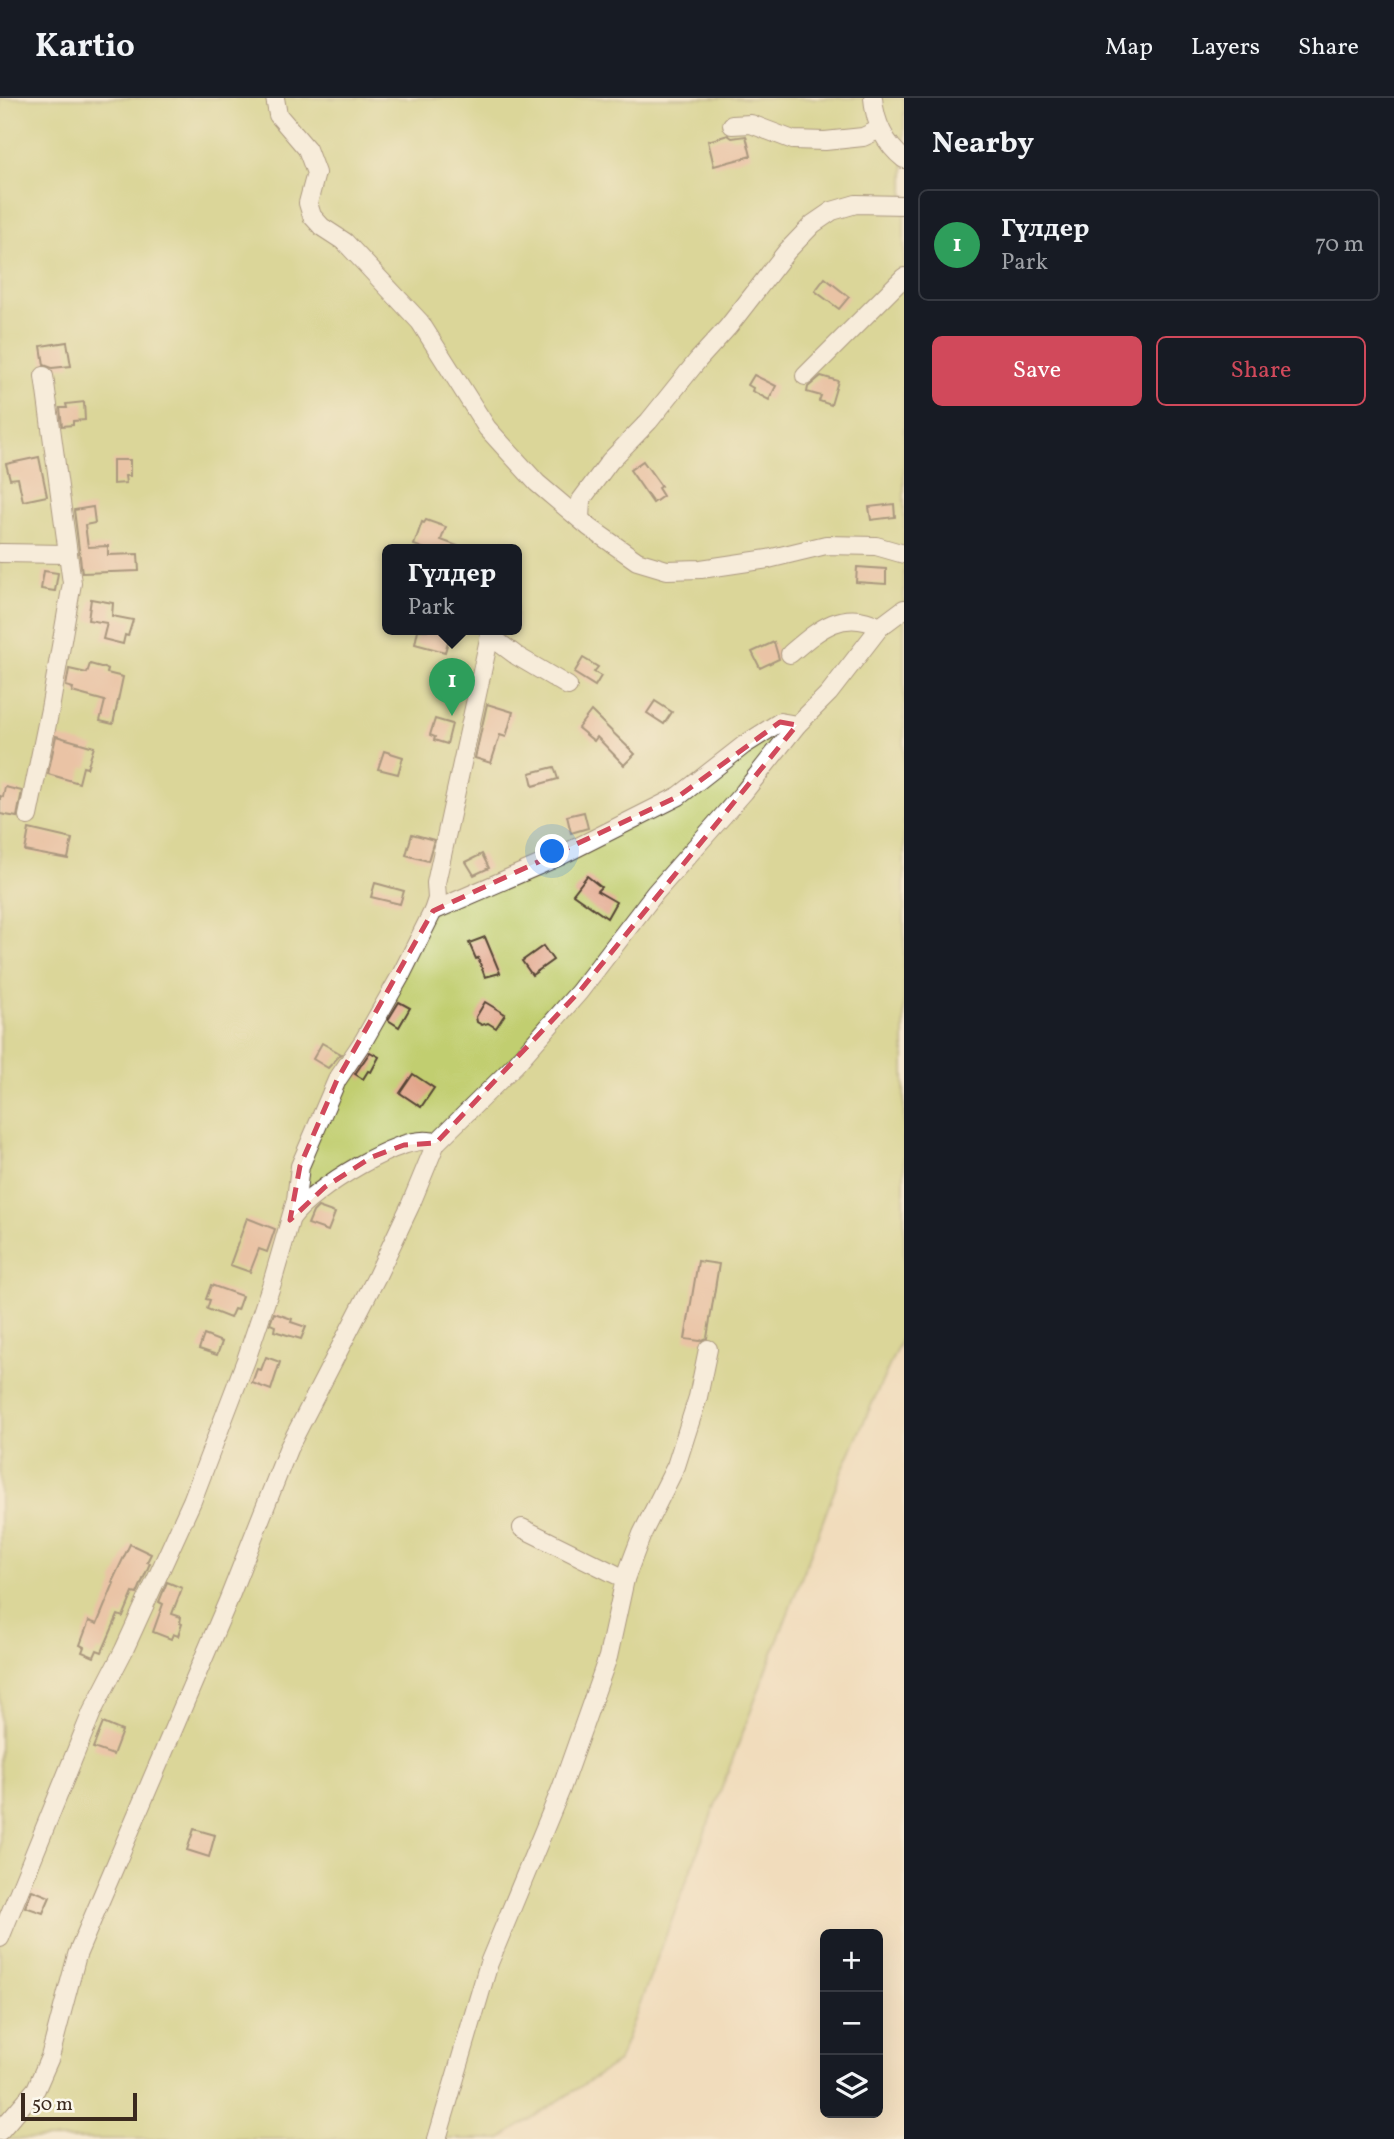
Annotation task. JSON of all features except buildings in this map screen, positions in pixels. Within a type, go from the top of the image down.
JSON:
[{"type":"street","points":[[275,98],[278,115],[307,149],[316,173],[309,203],[312,216],[322,227],[345,242],[420,322],[487,428],[537,483],[637,561],[667,570],[701,569],[768,559],[826,545],[876,546],[904,554]]},
{"type":"street","points":[[873,98],[874,117],[884,139],[904,159]]},
{"type":"street","points":[[732,125],[751,124],[793,140],[825,141],[863,137],[880,129]]},
{"type":"street","points":[[580,519],[581,500],[610,461],[649,421],[735,319],[787,251],[813,224],[832,211],[856,204],[904,205]]},
{"type":"street","points":[[805,376],[904,277]]},
{"type":"street","points":[[28,816],[72,583],[44,376]]},
{"type":"street","points":[[0,553],[67,554]]},
{"type":"street","points":[[0,2131],[36,2090],[53,2046],[77,1955],[224,1612],[288,1449],[376,1278],[436,1143],[515,1065],[579,992],[656,892],[744,792],[797,725],[829,693],[880,627],[904,609]]},
{"type":"street","points":[[790,654],[831,622],[865,619],[880,627]]},
{"type":"street","points":[[0,1938],[92,1712],[124,1650],[192,1501],[246,1360],[290,1220],[300,1166],[337,1080],[364,1040],[401,975],[438,899],[436,883],[490,635]]},
{"type":"street","points":[[492,635],[517,656],[568,686]]},
{"type":"street","points":[[433,911],[571,851],[679,796],[744,745],[780,722],[797,725]]},
{"type":"street","points":[[290,1220],[299,1207],[372,1157],[404,1145],[430,1140],[436,1143]]},
{"type":"street","points":[[437,2139],[489,1963],[561,1789],[608,1657],[625,1579],[642,1534],[676,1466],[698,1397],[708,1349]]},
{"type":"street","points":[[522,1528],[625,1579]]},
{"type":"highlighted area","points":[[780,722],[797,725],[579,992],[436,1143],[404,1145],[372,1157],[325,1187],[290,1220],[300,1166],[337,1080],[433,911],[679,796]]},
{"type":"green space","points":[[0,98],[904,98],[904,1333],[843,1468],[618,2062],[500,2139],[0,2139]]},
{"type":"place","name":"Гүлдер","points":[[452,716]]}]
